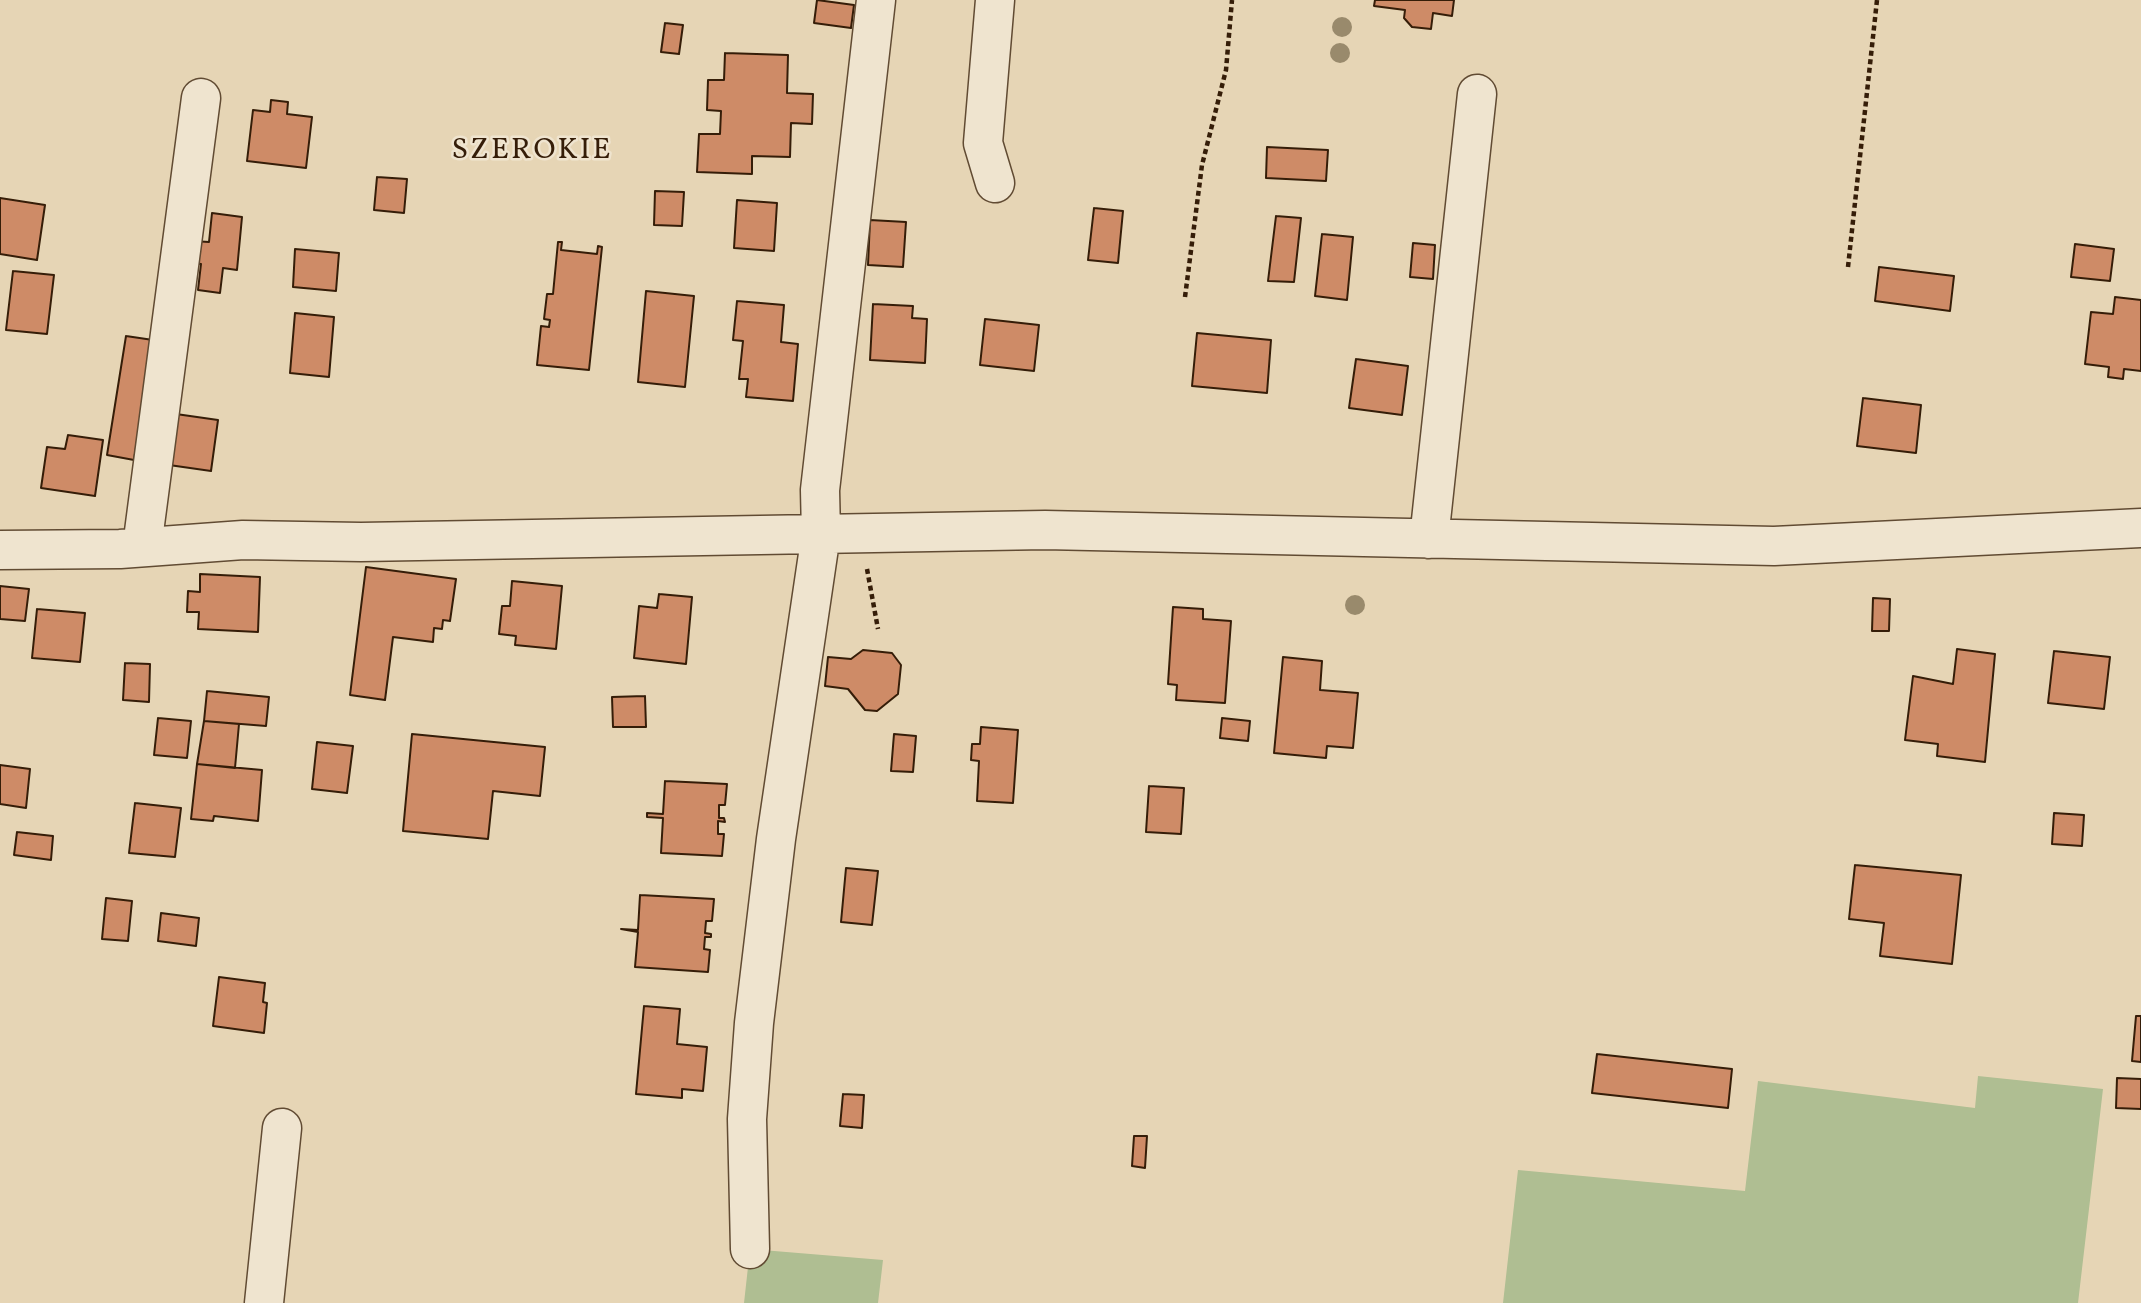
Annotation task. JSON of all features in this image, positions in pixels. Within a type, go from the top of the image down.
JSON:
[{"type":"street","points":[[750,1249],[747,1119],[754,1023],[776,839],[821,534],[820,489],[876,0]]},
{"type":"street","points":[[995,0],[983,143],[995,183]]},
{"type":"street","points":[[1429,539],[1477,94]]},
{"type":"street","points":[[142,547],[201,98]]},
{"type":"street","points":[[0,550],[142,547],[243,540],[361,542],[1045,530],[1774,546],[2141,528]]},
{"type":"street","points":[[264,1303],[282,1128]]},
{"type":"path","points":[[1185,297],[1202,165],[1226,70],[1232,0]]},
{"type":"path","points":[[1848,267],[1877,0]]},
{"type":"path","points":[[866,533],[867,577],[878,629]]},
{"type":"green space","points":[[1978,1076],[2103,1089],[2078,1303],[1503,1303],[1518,1170],[1745,1191],[1758,1081],[1975,1108]]},
{"type":"green space","points":[[750,1249],[883,1260],[878,1303],[744,1303]]},
{"type":"building","points":[[817,0],[854,5],[851,28],[814,23]]},
{"type":"building","points":[[1375,0],[1454,0],[1452,16],[1433,13],[1431,29],[1412,27],[1404,18],[1405,10],[1374,6]]},
{"type":"building","points":[[665,23],[683,25],[679,54],[661,52]]},
{"type":"building","points":[[725,53],[788,55],[787,93],[813,94],[812,124],[791,123],[790,157],[752,156],[752,174],[697,172],[699,134],[720,134],[721,111],[707,110],[708,80],[724,80]]},
{"type":"building","points":[[271,100],[288,102],[287,114],[312,117],[306,168],[247,161],[253,110],[270,112]]},
{"type":"building","points":[[1267,147],[1328,150],[1326,181],[1266,178]]},
{"type":"building","points":[[377,177],[407,179],[404,213],[374,210]]},
{"type":"building","points":[[655,191],[684,192],[682,226],[654,225]]},
{"type":"building","points":[[0,198],[45,205],[37,260],[0,254]]},
{"type":"building","points":[[737,200],[777,203],[774,251],[734,248]]},
{"type":"building","points":[[1094,208],[1123,211],[1118,263],[1088,260]]},
{"type":"building","points":[[212,213],[242,217],[237,270],[223,268],[220,293],[198,290],[201,264],[191,263],[193,241],[209,242]]},
{"type":"building","points":[[1276,216],[1301,218],[1294,282],[1268,281]]},
{"type":"building","points":[[870,220],[906,222],[903,267],[868,265]]},
{"type":"building","points":[[1322,234],[1353,237],[1347,300],[1315,296]]},
{"type":"building","points":[[558,242],[562,242],[561,250],[597,254],[598,246],[602,247],[589,370],[537,365],[541,326],[549,327],[550,320],[544,319],[547,294],[553,294]]},
{"type":"building","points":[[1413,243],[1435,245],[1433,279],[1410,277]]},
{"type":"building","points":[[2075,244],[2114,249],[2110,281],[2071,277]]},
{"type":"building","points":[[295,249],[339,253],[336,291],[293,287]]},
{"type":"building","points":[[1879,267],[1954,276],[1950,311],[1875,301]]},
{"type":"building","points":[[13,271],[54,275],[47,334],[6,330]]},
{"type":"building","points":[[646,291],[694,296],[685,387],[638,382]]},
{"type":"building","points":[[2115,297],[2141,300],[2141,371],[2124,369],[2123,379],[2108,377],[2109,367],[2085,364],[2091,312],[2113,314]]},
{"type":"building","points":[[737,301],[784,305],[781,342],[798,344],[793,401],[746,397],[748,379],[739,379],[743,341],[733,340]]},
{"type":"building","points":[[873,304],[913,306],[912,318],[927,319],[925,363],[870,360]]},
{"type":"building","points":[[295,313],[334,317],[329,377],[290,373]]},
{"type":"building","points":[[985,319],[1039,325],[1034,371],[980,365]]},
{"type":"building","points":[[1197,333],[1271,340],[1267,393],[1192,386]]},
{"type":"building","points":[[126,336],[153,340],[134,460],[107,455]]},
{"type":"building","points":[[1356,359],[1408,366],[1402,415],[1349,408]]},
{"type":"building","points":[[1863,398],[1921,405],[1916,453],[1857,446]]},
{"type":"building","points":[[162,412],[218,420],[211,471],[155,463]]},
{"type":"building","points":[[68,435],[103,440],[95,496],[41,488],[47,447],[65,449]]},
{"type":"building","points":[[366,567],[456,579],[450,621],[443,620],[442,629],[434,628],[433,642],[393,637],[385,700],[350,695]]},
{"type":"building","points":[[200,574],[260,577],[258,632],[198,629],[199,612],[187,612],[188,591],[200,592]]},
{"type":"building","points":[[512,581],[562,586],[556,649],[515,645],[516,636],[499,634],[502,606],[510,606]]},
{"type":"building","points":[[0,586],[29,589],[25,621],[0,619]]},
{"type":"building","points":[[659,594],[692,597],[686,664],[634,658],[639,606],[657,608]]},
{"type":"building","points":[[1873,598],[1890,599],[1889,631],[1872,631]]},
{"type":"building","points":[[1173,607],[1203,609],[1203,619],[1231,621],[1225,703],[1176,700],[1177,685],[1168,684]]},
{"type":"building","points":[[37,609],[85,613],[80,662],[32,658]]},
{"type":"building","points":[[1957,649],[1995,654],[1985,762],[1937,756],[1938,744],[1905,740],[1913,676],[1953,684]]},
{"type":"building","points":[[863,650],[892,653],[901,665],[898,694],[877,711],[865,710],[848,689],[825,686],[828,657],[851,659]]},
{"type":"building","points":[[2054,651],[2110,657],[2104,709],[2048,703]]},
{"type":"building","points":[[1283,657],[1322,661],[1320,690],[1358,693],[1353,748],[1327,746],[1326,758],[1274,753]]},
{"type":"building","points":[[125,663],[150,664],[149,702],[123,700]]},
{"type":"building","points":[[207,691],[269,697],[266,726],[204,721]]},
{"type":"building","points":[[645,696],[646,727],[613,727],[612,697]]},
{"type":"building","points":[[158,718],[191,721],[187,758],[154,755]]},
{"type":"building","points":[[1222,718],[1250,721],[1248,741],[1220,738]]},
{"type":"building","points":[[204,721],[239,724],[235,768],[197,764]]},
{"type":"building","points":[[981,727],[1018,730],[1013,803],[977,801],[979,761],[971,760],[972,744],[980,744]]},
{"type":"building","points":[[412,734],[545,747],[540,796],[493,791],[488,839],[403,831]]},
{"type":"building","points":[[894,734],[916,736],[913,772],[891,771]]},
{"type":"building","points":[[317,742],[353,746],[347,793],[312,789]]},
{"type":"building","points":[[197,764],[262,770],[258,821],[214,816],[213,821],[191,819]]},
{"type":"building","points":[[0,765],[30,769],[26,808],[0,804]]},
{"type":"building","points":[[665,781],[727,784],[725,805],[719,805],[719,818],[724,818],[725,822],[718,821],[718,834],[724,834],[722,856],[661,853],[663,818],[647,817],[647,813],[663,814]]},
{"type":"building","points":[[1149,786],[1184,788],[1181,834],[1146,832]]},
{"type":"building","points":[[135,803],[181,808],[175,857],[129,853]]},
{"type":"building","points":[[2054,813],[2084,815],[2082,846],[2052,844]]},
{"type":"building","points":[[17,832],[53,836],[51,860],[14,855]]},
{"type":"building","points":[[1855,865],[1961,875],[1952,964],[1880,956],[1884,923],[1849,919]]},
{"type":"building","points":[[846,868],[878,871],[872,925],[841,922]]},
{"type":"building","points":[[640,895],[714,899],[712,921],[706,921],[705,933],[711,934],[711,937],[705,937],[704,949],[710,950],[708,972],[635,967],[638,932],[621,929],[638,930]]},
{"type":"building","points":[[106,898],[132,901],[128,941],[102,939]]},
{"type":"building","points":[[161,913],[199,918],[196,946],[158,941]]},
{"type":"building","points":[[219,977],[265,983],[263,1002],[267,1003],[264,1033],[213,1026]]},
{"type":"building","points":[[644,1006],[680,1009],[677,1044],[707,1047],[703,1091],[682,1089],[682,1098],[636,1094]]},
{"type":"building","points":[[2136,1016],[2141,1016],[2141,1062],[2132,1061]]},
{"type":"building","points":[[1597,1054],[1732,1069],[1728,1108],[1592,1093]]},
{"type":"building","points":[[2117,1078],[2141,1079],[2141,1109],[2116,1108]]},
{"type":"building","points":[[843,1094],[864,1095],[862,1128],[840,1126]]},
{"type":"building","points":[[1134,1136],[1147,1136],[1145,1168],[1132,1166]]},
{"type":"district","name":"SZEROKIE","points":[[532,152]]}]
